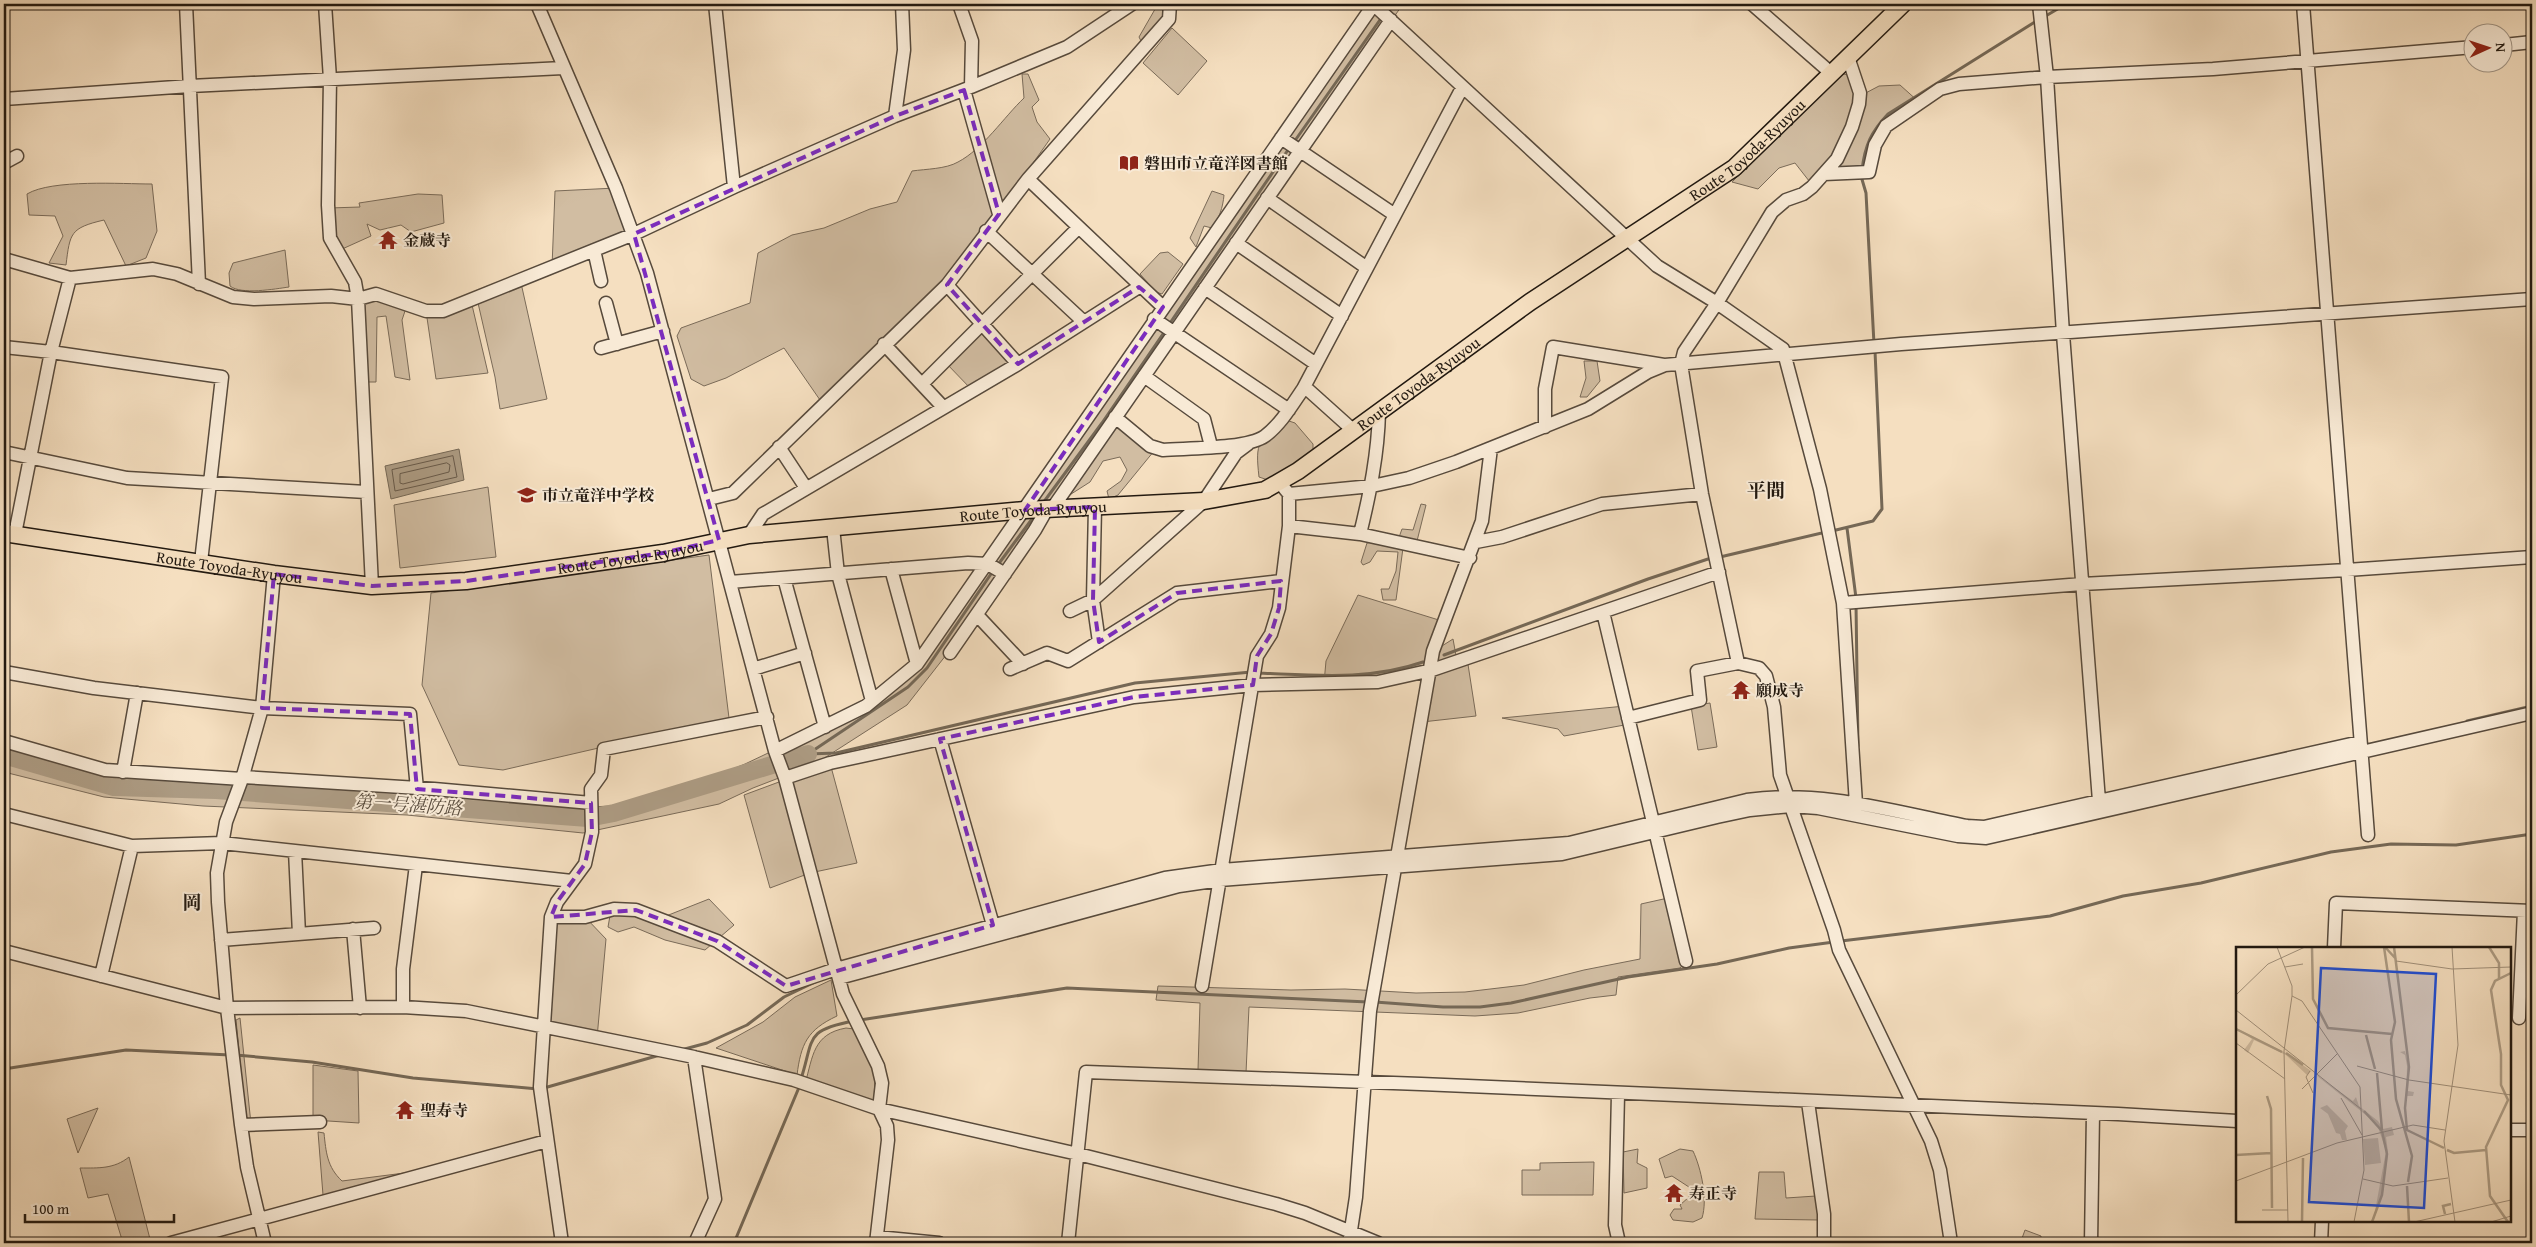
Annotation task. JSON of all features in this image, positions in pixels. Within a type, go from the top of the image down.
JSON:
[{"type":"main road","name":"Route Toyoda-Ryuyou","points":[[9,534],[274,574],[372,586],[466,581],[662,553],[749,535],[1025,510],[1204,501],[1284,488],[1354,430],[1530,302],[1734,168],[1903,4]]},
{"type":"street","points":[[186,4],[199,284]]},
{"type":"street","points":[[325,4],[330,80],[328,205],[330,238],[356,282],[372,586]]},
{"type":"street","points":[[537,4],[634,234],[663,331],[775,751],[785,778],[843,994],[878,1066],[882,1084],[879,1109],[887,1126],[888,1140],[876,1240],[938,1243]]},
{"type":"street","points":[[715,4],[734,186]]},
{"type":"street","points":[[895,116],[904,50],[902,4]]},
{"type":"street","points":[[960,4],[972,41],[968,89],[999,214]]},
{"type":"street","points":[[4,259],[70,278],[153,269],[177,274],[233,297],[254,299],[331,296],[358,299],[376,294],[426,311],[443,311],[634,234],[734,186],[895,116],[968,89],[1067,47],[1120,8],[1132,4]]},
{"type":"street","points":[[709,499],[733,493],[947,284],[999,214],[1028,179],[1169,19],[1170,4]]},
{"type":"street","points":[[775,751],[825,727],[872,701],[917,664],[988,564],[1154,319],[1374,4],[1462,88],[1656,266],[1717,303],[1783,349],[1820,489],[1843,602],[1856,804]]},
{"type":"street","points":[[1752,4],[1831,73]]},
{"type":"street","points":[[2039,4],[2047,77],[2063,334],[2099,801]]},
{"type":"street","points":[[2304,4],[2368,835]]},
{"type":"street","points":[[950,653],[1391,20]]},
{"type":"street","points":[[2514,44],[2532,42]]},
{"type":"street","points":[[1824,174],[1869,172],[1875,146],[1886,126],[1940,89],[1959,84],[2047,77],[2213,69],[2464,48]]},
{"type":"street","points":[[1738,663],[1702,494],[1681,364],[1684,352],[1717,303],[1772,212],[1786,200],[1803,194],[1837,159],[1852,127],[1859,104],[1860,93],[1848,57]]},
{"type":"street","points":[[4,99],[190,86],[563,68]]},
{"type":"street","points":[[1070,611],[1093,600],[1204,501],[1236,453],[1249,443],[1264,436],[1289,410],[1305,386],[1462,88]]},
{"type":"street","points":[[1281,138],[1299,152],[1395,215]]},
{"type":"street","points":[[4,162],[17,156]]},
{"type":"street","points":[[1028,179],[1139,287],[1163,307]]},
{"type":"street","points":[[1267,198],[1367,268]]},
{"type":"street","points":[[922,384],[1078,228]]},
{"type":"street","points":[[986,231],[1084,322]]},
{"type":"street","points":[[1236,243],[1342,316]]},
{"type":"street","points":[[594,250],[601,281]]},
{"type":"street","points":[[9,534],[30,458],[51,352],[70,278]]},
{"type":"street","points":[[947,284],[1018,364]]},
{"type":"street","points":[[749,535],[763,514],[1018,364],[1139,287]]},
{"type":"street","points":[[1205,288],[1316,364]]},
{"type":"street","points":[[1545,426],[1545,389],[1553,347],[1665,365],[1901,344],[2063,334],[2532,299]]},
{"type":"street","points":[[606,303],[616,344]]},
{"type":"street","points":[[1154,319],[1289,410]]},
{"type":"street","points":[[601,348],[663,331]]},
{"type":"street","points":[[884,344],[943,407]]},
{"type":"street","points":[[4,347],[222,377],[202,562]]},
{"type":"street","points":[[1202,986],[1252,685],[1258,656],[1271,634],[1279,608],[1289,526],[1284,488],[1372,486],[1409,478],[1491,448],[1588,409],[1665,365]]},
{"type":"street","points":[[1144,376],[1204,419],[1211,446]]},
{"type":"street","points":[[1305,386],[1354,430]]},
{"type":"street","points":[[1360,534],[1372,486],[1378,447],[1379,412]]},
{"type":"street","points":[[1116,417],[1150,446],[1163,450],[1249,443]]},
{"type":"street","points":[[779,447],[806,488]]},
{"type":"street","points":[[1349,1238],[1356,1197],[1370,1011],[1398,862],[1434,649],[1470,558],[1482,522],[1488,486],[1491,448]]},
{"type":"street","points":[[4,452],[127,478],[366,492]]},
{"type":"street","points":[[1476,542],[1502,537],[1602,504],[1702,494]]},
{"type":"street","points":[[1095,507],[1093,600],[1099,642]]},
{"type":"street","points":[[1289,526],[1360,534],[1470,558]]},
{"type":"street","points":[[833,528],[838,574],[872,701]]},
{"type":"street","points":[[1843,602],[2082,584],[2347,570],[2532,556]]},
{"type":"street","points":[[730,582],[968,563],[988,564],[1005,574]]},
{"type":"street","points":[[891,569],[917,664]]},
{"type":"street","points":[[785,778],[830,763],[1134,697],[1252,685],[1378,682],[1431,670],[1719,572]]},
{"type":"street","points":[[266,1243],[247,1167],[241,1125],[227,1008],[218,873],[222,843],[262,708],[274,574]]},
{"type":"street","points":[[784,578],[825,727]]},
{"type":"street","points":[[1010,669],[1047,653],[1068,661],[1177,594],[1281,581]]},
{"type":"street","points":[[1603,612],[1686,961]]},
{"type":"street","points":[[977,615],[1023,664]]},
{"type":"street","points":[[753,669],[805,653]]},
{"type":"street","points":[[1628,718],[1700,700],[1697,671],[1738,663],[1759,668],[1766,676],[1774,707],[1777,757],[1789,801],[1834,930],[1839,950],[1937,1157],[1950,1243]]},
{"type":"street","points":[[4,672],[137,693],[262,708],[410,714],[417,789]]},
{"type":"street","points":[[123,772],[137,693]]},
{"type":"street","points":[[838,974],[993,925],[1165,878],[1398,862],[1569,843],[1750,810],[1789,801],[1825,798],[1968,826],[1984,827],[2099,801],[2532,713]]},
{"type":"street","points":[[562,1243],[540,1087],[552,917],[557,902],[585,864],[592,832],[591,788],[601,775],[604,749],[767,717]]},
{"type":"street","points":[[940,739],[993,925]]},
{"type":"street","points":[[4,741],[73,763],[123,772],[434,789],[591,805]]},
{"type":"street","points":[[1789,801],[1958,836],[1986,838],[2361,747]]},
{"type":"street","points":[[4,814],[132,846],[222,843],[572,881]]},
{"type":"street","points":[[101,976],[132,846]]},
{"type":"street","points":[[295,851],[299,934]]},
{"type":"street","points":[[403,1007],[403,969],[416,865]]},
{"type":"street","points":[[552,917],[585,916],[614,909],[636,910],[717,941],[786,986],[1221,875]]},
{"type":"street","points":[[2334,947],[2336,903],[2528,911],[2519,1018]]},
{"type":"street","points":[[221,940],[374,928]]},
{"type":"street","points":[[353,929],[360,1008]]},
{"type":"street","points":[[4,951],[227,1008],[403,1007],[466,1011],[694,1057],[794,1080],[879,1109],[1078,1154],[1276,1204],[1305,1213],[1349,1238],[1378,1243]]},
{"type":"street","points":[[694,1057],[715,1199],[695,1243]]},
{"type":"street","points":[[1068,1243],[1086,1072],[2093,1113],[2236,1121]]},
{"type":"street","points":[[1618,1094],[1615,1225],[1619,1243]]},
{"type":"street","points":[[1808,1102],[1824,1214],[1824,1243]]},
{"type":"street","points":[[2091,1243],[2093,1113]]},
{"type":"street","points":[[241,1125],[320,1122]]},
{"type":"street","points":[[2511,1130],[2532,1130]]},
{"type":"street","points":[[171,1243],[548,1141]]},
{"type":"street","points":[[2321,1243],[2322,1222]]},
{"type":"highlighted area","points":[[964,90],[999,214],[947,285],[1018,364],[1139,287],[1163,307],[1025,510],[1095,507],[1093,600],[1099,642],[1177,593],[1281,581],[1279,608],[1271,634],[1257,656],[1253,685],[1134,697],[940,739],[993,925],[794,985],[786,986],[717,941],[636,910],[551,917],[557,902],[585,864],[592,832],[591,803],[417,789],[410,714],[262,708],[274,574],[372,586],[466,581],[663,553],[719,540],[634,234],[895,116]]},
{"type":"shaded area","points":[[1158,4],[1170,4],[1169,14],[1141,41],[1139,37]]},
{"type":"shaded area","points":[[1375,4],[1403,4],[1107,429],[1118,426],[1154,451],[1118,495],[1109,499],[1107,491],[1121,481],[1127,470],[1120,457],[1103,461],[1090,482],[1068,496],[1081,469],[975,618],[907,705],[815,764],[753,788],[719,804],[583,833],[407,815],[203,806],[104,797],[4,772],[4,741],[95,768],[591,807],[610,806],[698,783],[745,764],[844,717],[920,660]]},
{"type":"shaded area","points":[[1172,28],[1207,61],[1178,95],[1143,63]]},
{"type":"shaded area","points":[[1022,74],[1028,74],[1039,100],[1032,107],[1037,122],[1050,139],[947,285],[820,400],[784,348],[726,378],[704,386],[691,379],[677,336],[681,328],[750,303],[758,253],[792,235],[824,228],[870,209],[897,202],[912,171],[948,166],[967,156],[985,141],[1024,98]]},
{"type":"shaded area","points":[[1843,74],[1854,76],[1860,96],[1879,86],[1900,85],[1919,102],[1880,133],[1870,169],[1824,174],[1813,186],[1795,163],[1779,168],[1758,189],[1732,182],[1822,92]]},
{"type":"shaded area","points":[[70,184],[152,184],[157,231],[146,258],[126,266],[104,220],[78,229],[71,239],[66,265],[49,263],[63,236],[55,216],[29,215],[27,194],[38,189]]},
{"type":"shaded area","points":[[616,188],[634,234],[552,267],[555,191]]},
{"type":"shaded area","points":[[1212,191],[1224,195],[1222,208],[1212,228],[1204,226],[1196,247],[1190,238]]},
{"type":"shaded area","points":[[418,194],[442,195],[444,223],[411,232],[401,225],[380,230],[367,224],[371,236],[340,250],[330,238],[329,208],[360,207],[359,203]]},
{"type":"shaded area","points":[[285,250],[289,287],[250,291],[235,289],[230,286],[229,273],[233,263]]},
{"type":"shaded area","points":[[1168,252],[1183,264],[1162,294],[1156,292],[1140,274],[1160,253]]},
{"type":"shaded area","points":[[521,283],[547,399],[500,409],[495,377],[478,303]]},
{"type":"shaded area","points":[[376,294],[407,305],[402,320],[410,380],[395,377],[386,316],[377,317],[376,382],[367,382],[361,301]]},
{"type":"shaded area","points":[[472,305],[488,373],[436,379],[426,311]]},
{"type":"shaded area","points":[[985,327],[1018,364],[972,390],[945,362]]},
{"type":"shaded area","points":[[1584,361],[1597,361],[1600,381],[1587,397],[1580,397],[1586,378]]},
{"type":"shaded area","points":[[1286,420],[1295,423],[1313,444],[1313,460],[1268,480],[1259,477],[1258,449],[1260,443],[1269,433]]},
{"type":"shaded area","points":[[488,487],[496,557],[400,568],[394,505]]},
{"type":"shaded area","points":[[1421,504],[1426,505],[1417,541],[1398,540],[1402,529],[1413,530]]},
{"type":"shaded area","points":[[1376,541],[1403,548],[1396,600],[1383,600],[1381,589],[1389,589],[1396,571],[1398,552],[1377,551],[1370,562],[1363,565],[1361,562],[1367,543]]},
{"type":"shaded area","points":[[709,555],[729,718],[503,770],[459,765],[422,685],[431,593]]},
{"type":"shaded area","points":[[1358,595],[1442,621],[1434,651],[1453,639],[1457,661],[1467,658],[1476,716],[1422,722],[1432,670],[1378,682],[1324,683],[1326,661]]},
{"type":"shaded area","points":[[1710,703],[1717,747],[1698,750],[1691,706]]},
{"type":"shaded area","points":[[1625,706],[1630,724],[1564,736],[1558,729],[1502,718]]},
{"type":"shaded area","points":[[830,763],[857,863],[810,873],[770,888],[744,795]]},
{"type":"shaded area","points":[[1668,898],[1686,961],[1680,968],[1618,977],[1616,995],[1590,998],[1518,1013],[1475,1016],[1249,1007],[1246,1073],[1198,1070],[1200,1003],[1156,1000],[1158,986],[1291,990],[1345,989],[1416,993],[1465,992],[1524,985],[1584,970],[1640,959],[1641,904]]},
{"type":"shaded area","points":[[709,899],[734,925],[705,950],[665,940],[634,927],[618,932],[608,927],[611,910],[661,918]]},
{"type":"shaded area","points":[[551,917],[585,917],[606,939],[597,1038],[548,1028]]},
{"type":"shaded area","points":[[831,980],[837,1016],[819,1027],[807,1039],[797,1075],[716,1048],[763,1022],[795,997]]},
{"type":"shaded area","points":[[240,1018],[251,1124],[246,1121],[236,1020]]},
{"type":"shaded area","points":[[846,1028],[854,1029],[875,1073],[874,1103],[805,1084],[813,1056],[821,1041],[827,1035]]},
{"type":"shaded area","points":[[313,1065],[358,1071],[359,1123],[313,1120]]},
{"type":"shaded area","points":[[98,1108],[78,1153],[67,1119]]},
{"type":"shaded area","points":[[318,1132],[324,1133],[330,1165],[342,1181],[420,1171],[329,1196],[323,1195]]},
{"type":"shaded area","points":[[1638,1149],[1637,1163],[1647,1168],[1647,1188],[1624,1193],[1623,1152]]},
{"type":"shaded area","points":[[1680,1149],[1693,1151],[1703,1184],[1704,1210],[1702,1218],[1693,1222],[1673,1220],[1670,1215],[1674,1209],[1682,1209],[1680,1205],[1689,1197],[1692,1189],[1672,1176],[1665,1178],[1659,1159]]},
{"type":"shaded area","points":[[129,1157],[151,1243],[123,1243],[108,1194],[88,1198],[80,1168],[112,1166]]},
{"type":"shaded area","points":[[1594,1162],[1593,1195],[1522,1195],[1522,1170],[1540,1170],[1540,1163]]},
{"type":"shaded area","points":[[1759,1172],[1784,1172],[1786,1198],[1816,1196],[1819,1220],[1755,1219]]},
{"type":"shaded area","points":[[2025,1230],[2041,1236],[2041,1243],[2007,1243],[2021,1241]]},
{"type":"water","points":[[459,449],[464,480],[391,499],[385,466]]},
{"type":"waterway","points":[[1386,11],[1391,4]]},
{"type":"waterway","points":[[2044,17],[2066,4]]},
{"type":"waterway","points":[[1294,142],[1382,17]]},
{"type":"waterway","points":[[1862,170],[1870,139],[1888,114],[2038,20]]},
{"type":"waterway","points":[[1168,326],[1290,147]]},
{"type":"waterway","points":[[1861,176],[1866,193],[1874,344]]},
{"type":"waterway","points":[[1043,503],[1102,423],[1165,331]]},
{"type":"waterway","points":[[1832,531],[1873,521],[1882,509],[1875,351]]},
{"type":"waterway","points":[[997,566],[1035,515]]},
{"type":"waterway","points":[[1847,528],[1856,598]]},
{"type":"waterway","points":[[1720,557],[1826,532]]},
{"type":"waterway","points":[[1444,655],[1648,579],[1714,557]]},
{"type":"waterway","points":[[808,754],[908,687],[927,668],[993,571]]},
{"type":"waterway","points":[[1856,604],[1858,746]]},
{"type":"waterway","points":[[1257,673],[1362,674],[1403,668],[1423,662]]},
{"type":"waterway","points":[[808,754],[836,753],[1135,683],[1251,672]]},
{"type":"waterway","points":[[2467,721],[2532,706]]},
{"type":"waterway","name":"第一号湛防路","points":[[4,755],[114,787],[216,790],[588,818],[614,813],[808,754]]},
{"type":"waterway","points":[[1841,941],[2050,916],[2123,896],[2201,883],[2331,852],[2391,844],[2456,845],[2532,834]]},
{"type":"waterway","points":[[1375,1002],[1443,1007],[1480,1007],[1511,1003],[1628,977],[1717,964],[1789,948],[1834,942]]},
{"type":"waterway","points":[[681,1050],[707,1043],[747,1025],[784,997],[815,982]]},
{"type":"waterway","points":[[860,1020],[1067,988],[1368,1002]]},
{"type":"waterway","points":[[801,1079],[810,1045],[814,1038],[826,1028],[854,1021]]},
{"type":"waterway","points":[[4,1069],[126,1050],[230,1055]]},
{"type":"waterway","points":[[236,1055],[312,1062],[413,1078],[538,1089]]},
{"type":"waterway","points":[[544,1088],[660,1055]]},
{"type":"waterway","points":[[734,1243],[800,1085]]},
{"type":"place","name":"磐田市立竜洋図書館","points":[[1129,163]]},
{"type":"place","name":"金蔵寺","points":[[388,240]]},
{"type":"place","name":"市立竜洋中学校","points":[[527,495]]},
{"type":"place","name":"願成寺","points":[[1741,690]]},
{"type":"place","name":"聖寿寺","points":[[405,1110]]},
{"type":"place","name":"寿正寺","points":[[1674,1193]]},
{"type":"district","name":"平間","points":[[1766,490]]},
{"type":"district","name":"岡","points":[[192,902]]}]
